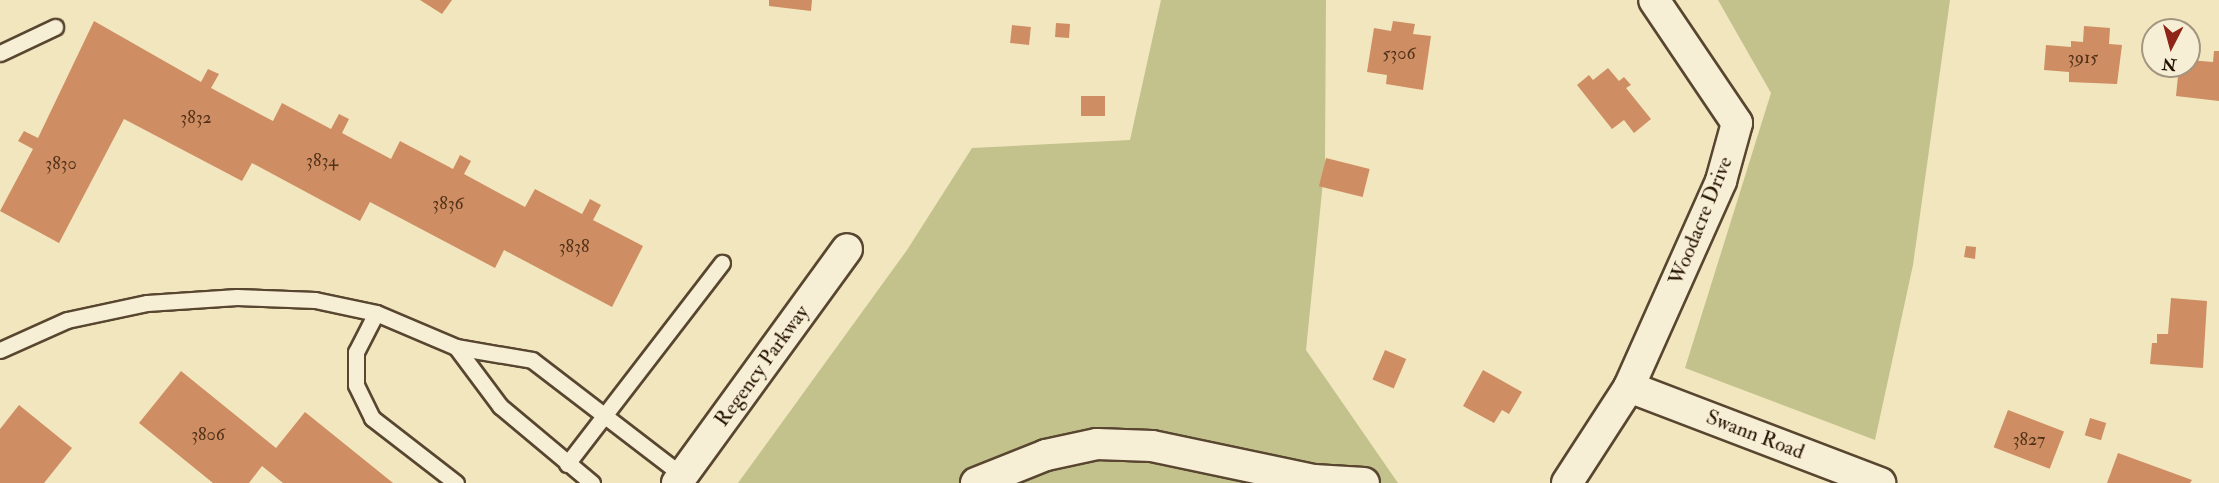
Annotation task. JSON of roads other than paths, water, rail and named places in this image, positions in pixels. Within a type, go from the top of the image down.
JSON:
[{"type":"street","name":"Woodacre Drive","points":[[1568,483],[1629,387],[1721,181],[1737,123],[1654,0]]},
{"type":"street","name":"Regency Parkway","points":[[680,479],[847,249]]},
{"type":"street","name":"Swann Road","points":[[1629,387],[1880,483]]},
{"type":"street","points":[[976,483],[1046,455],[1097,444],[1152,446],[1305,479],[1364,483]]},
{"type":"lane","points":[[0,53],[55,27]]},
{"type":"lane","points":[[567,464],[722,263]]},
{"type":"lane","points":[[1,347],[67,320],[147,303],[237,297],[315,300],[376,314],[456,347],[532,360],[605,415],[680,479]]},
{"type":"lane","points":[[376,314],[356,352],[356,385],[372,418],[456,483]]},
{"type":"lane","points":[[456,347],[500,406],[592,483]]}]
